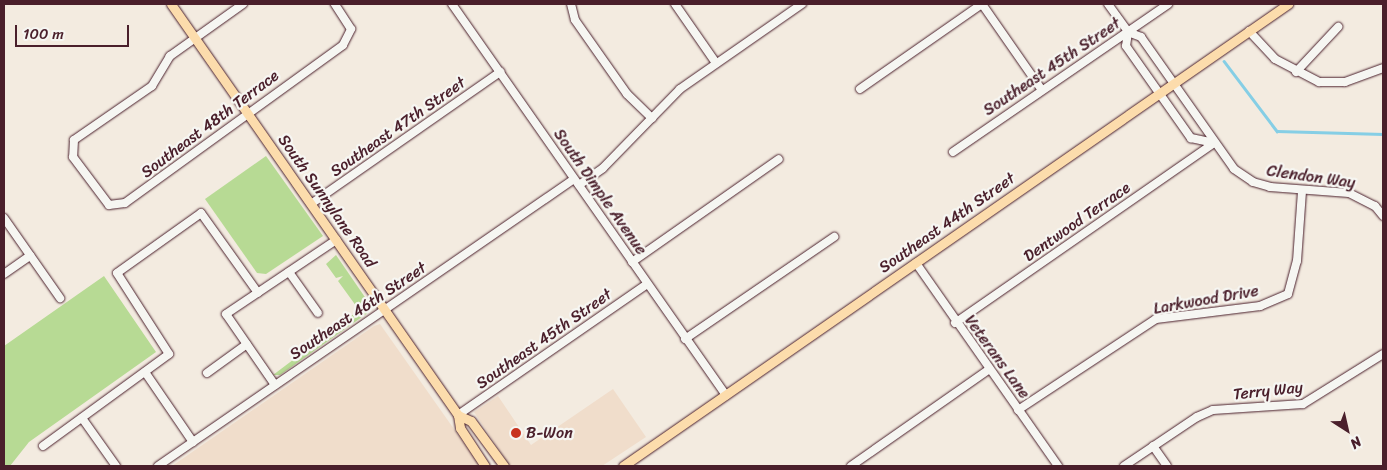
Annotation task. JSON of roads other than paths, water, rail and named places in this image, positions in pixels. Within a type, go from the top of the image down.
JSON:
[{"type":"main road","name":"South Sunnylane Road","points":[[171,4],[458,415],[460,428],[485,466]]},
{"type":"main road","name":"Southeast 44th Street","points":[[623,466],[1288,4]]},
{"type":"main road","name":"South Sunnylane Road","points":[[458,415],[471,421],[504,466]]},
{"type":"street","points":[[195,38],[243,4]]},
{"type":"street","name":"Southeast 48th Terrace","points":[[195,38],[170,56],[152,86],[74,140],[73,157],[108,205],[125,203],[202,150],[247,112],[349,39],[351,29],[336,4]]},
{"type":"street","name":"South Dimple Avenue","points":[[452,4],[632,262],[646,285],[726,396]]},
{"type":"street","points":[[675,4],[716,63]]},
{"type":"street","name":"Southeast 46th Street","points":[[158,466],[576,182],[603,168],[680,89],[802,4]]},
{"type":"street","points":[[860,89],[982,4],[1041,89]]},
{"type":"street","name":"Clendon Way","points":[[1108,4],[1128,32],[1141,37],[1214,144],[1234,169],[1253,182],[1302,192],[1348,193],[1375,206],[1383,216]]},
{"type":"street","name":"Southeast 45th Street","points":[[953,152],[1041,89],[1168,4]]},
{"type":"street","points":[[571,7],[627,94],[652,118]]},
{"type":"street","points":[[1296,72],[1338,27]]},
{"type":"street","points":[[1249,31],[1275,59],[1296,72],[1333,83],[1383,68]]},
{"type":"street","name":"Clendon Way","points":[[1128,32],[1126,46],[1191,138],[1214,144]]},
{"type":"street","name":"Southeast 47th Street","points":[[311,204],[500,72]]},
{"type":"street","points":[[1181,123],[1195,114]]},
{"type":"street","name":"Dentwood Terrace","points":[[955,323],[1214,144]]},
{"type":"street","points":[[632,262],[778,159]]},
{"type":"street","name":"Larkwood Drive","points":[[1018,410],[1156,319],[1260,306],[1288,294],[1297,261],[1302,192]]},
{"type":"street","points":[[43,446],[166,357],[169,350],[116,273],[201,213],[258,293]]},
{"type":"street","points":[[4,218],[60,298]]},
{"type":"street","points":[[685,339],[834,237]]},
{"type":"street","points":[[275,385],[226,314],[336,240]]},
{"type":"street","points":[[4,274],[30,256]]},
{"type":"street","name":"Veterans Lane","points":[[916,263],[955,323],[1058,466]]},
{"type":"street","points":[[289,272],[318,313]]},
{"type":"street","name":"Southeast 45th Street","points":[[458,415],[646,285]]},
{"type":"street","points":[[207,374],[247,344]]},
{"type":"street","name":"Terry Way","points":[[1124,466],[1213,410],[1303,404],[1318,399],[1383,354]]},
{"type":"street","points":[[851,466],[988,370]]},
{"type":"street","points":[[146,372],[193,442]]},
{"type":"street","points":[[82,418],[116,466]]},
{"type":"street","points":[[1153,446],[1167,466]]},
{"type":"waterway","points":[[1224,61],[1277,131],[1383,134]]},
{"type":"place","name":"B-Won","points":[[516,433]]}]
